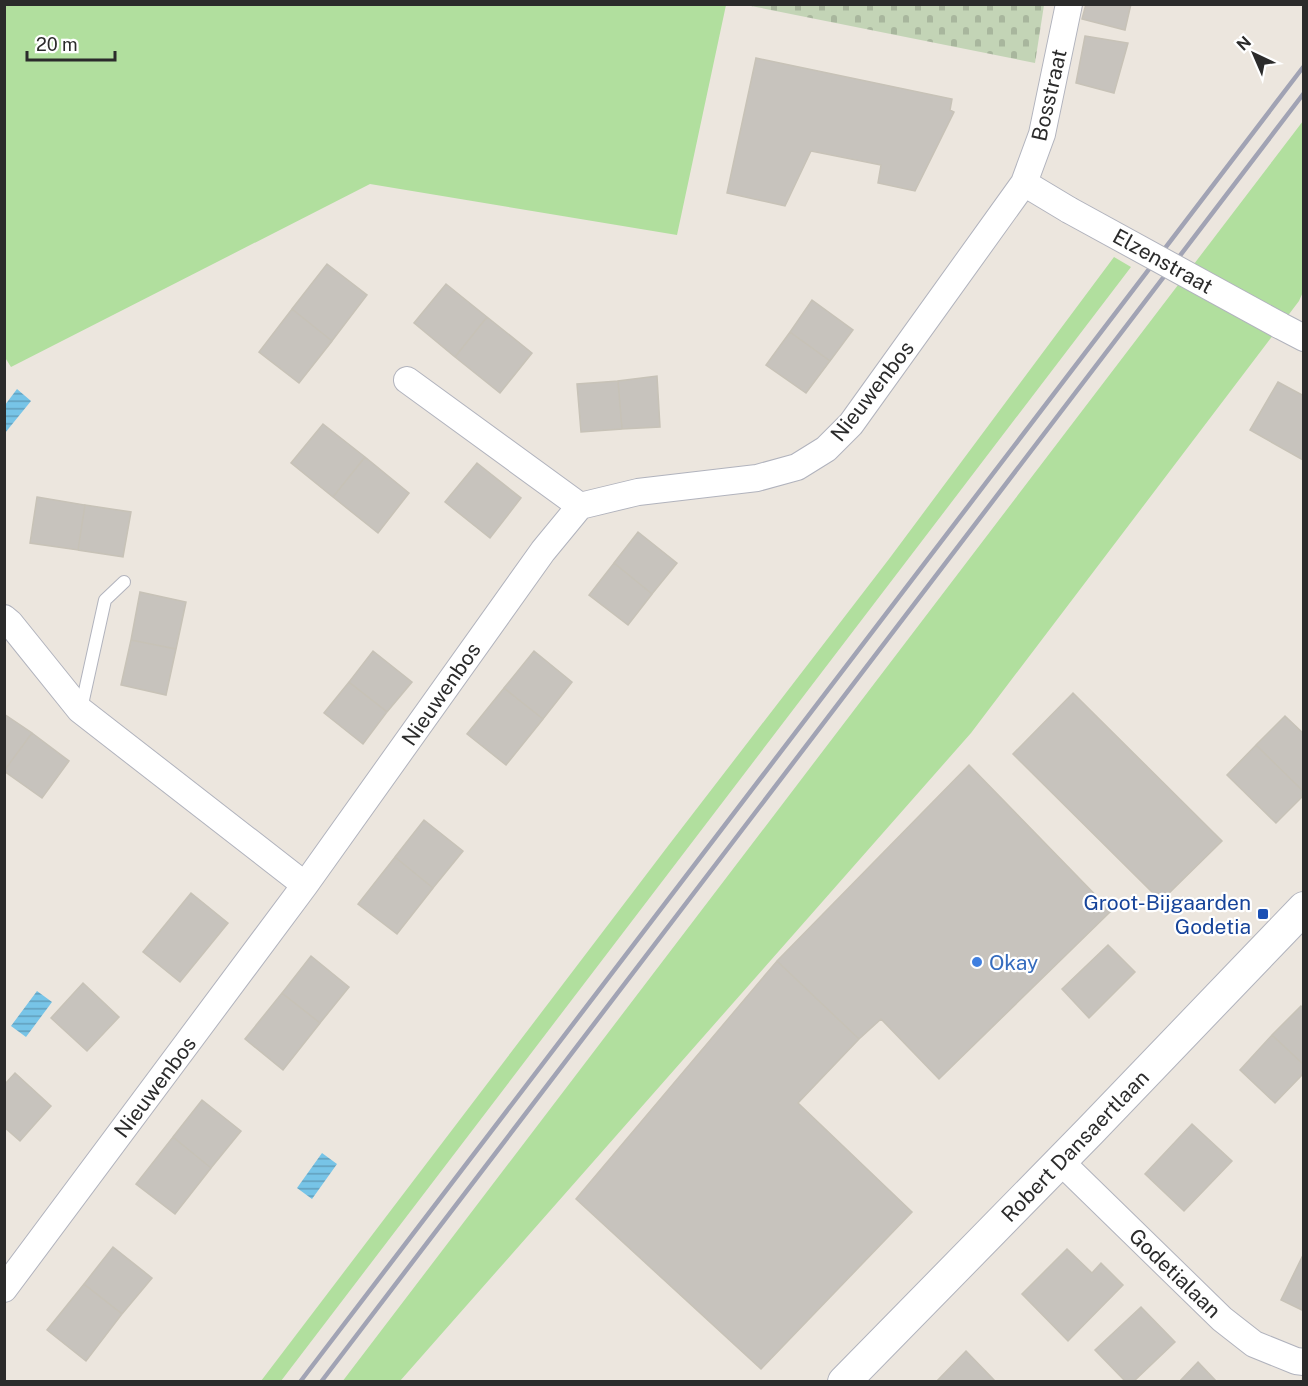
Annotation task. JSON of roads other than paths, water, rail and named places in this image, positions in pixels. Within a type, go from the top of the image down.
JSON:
[{"type":"street","name":"Bosstraat","points":[[1024,183],[1042,134],[1069,4]]},
{"type":"street","name":"Elzenstraat","points":[[1024,183],[1069,210],[1304,338]]},
{"type":"street","name":"Nieuwenbos","points":[[4,1289],[305,885],[543,551],[580,506],[638,492],[757,478],[796,467],[826,449],[851,424],[1024,183]]},
{"type":"street","points":[[407,380],[580,506]]},
{"type":"street","points":[[4,618],[80,710],[305,885]]},
{"type":"street","name":"Robert Dansaertlaan","points":[[844,1382],[1304,908]]},
{"type":"street","name":"Godetialaan","points":[[1060,1161],[1222,1319],[1254,1344],[1304,1362]]},
{"type":"lane","points":[[80,710],[105,600],[124,582]]},
{"type":"water","points":[[17,389],[31,401],[5,433],[5,405]]},
{"type":"water","points":[[37,991],[52,1002],[26,1037],[11,1026]]},
{"type":"water","points":[[322,1153],[337,1164],[312,1199],[297,1188]]},
{"type":"railway","points":[[300,1382],[1304,66]]},
{"type":"railway","points":[[321,1382],[1304,93]]},
{"type":"place","name":"Groot-Bijgaarden Godetia","points":[[1263,914]]},
{"type":"place","name":"Okay","points":[[977,962]]}]
